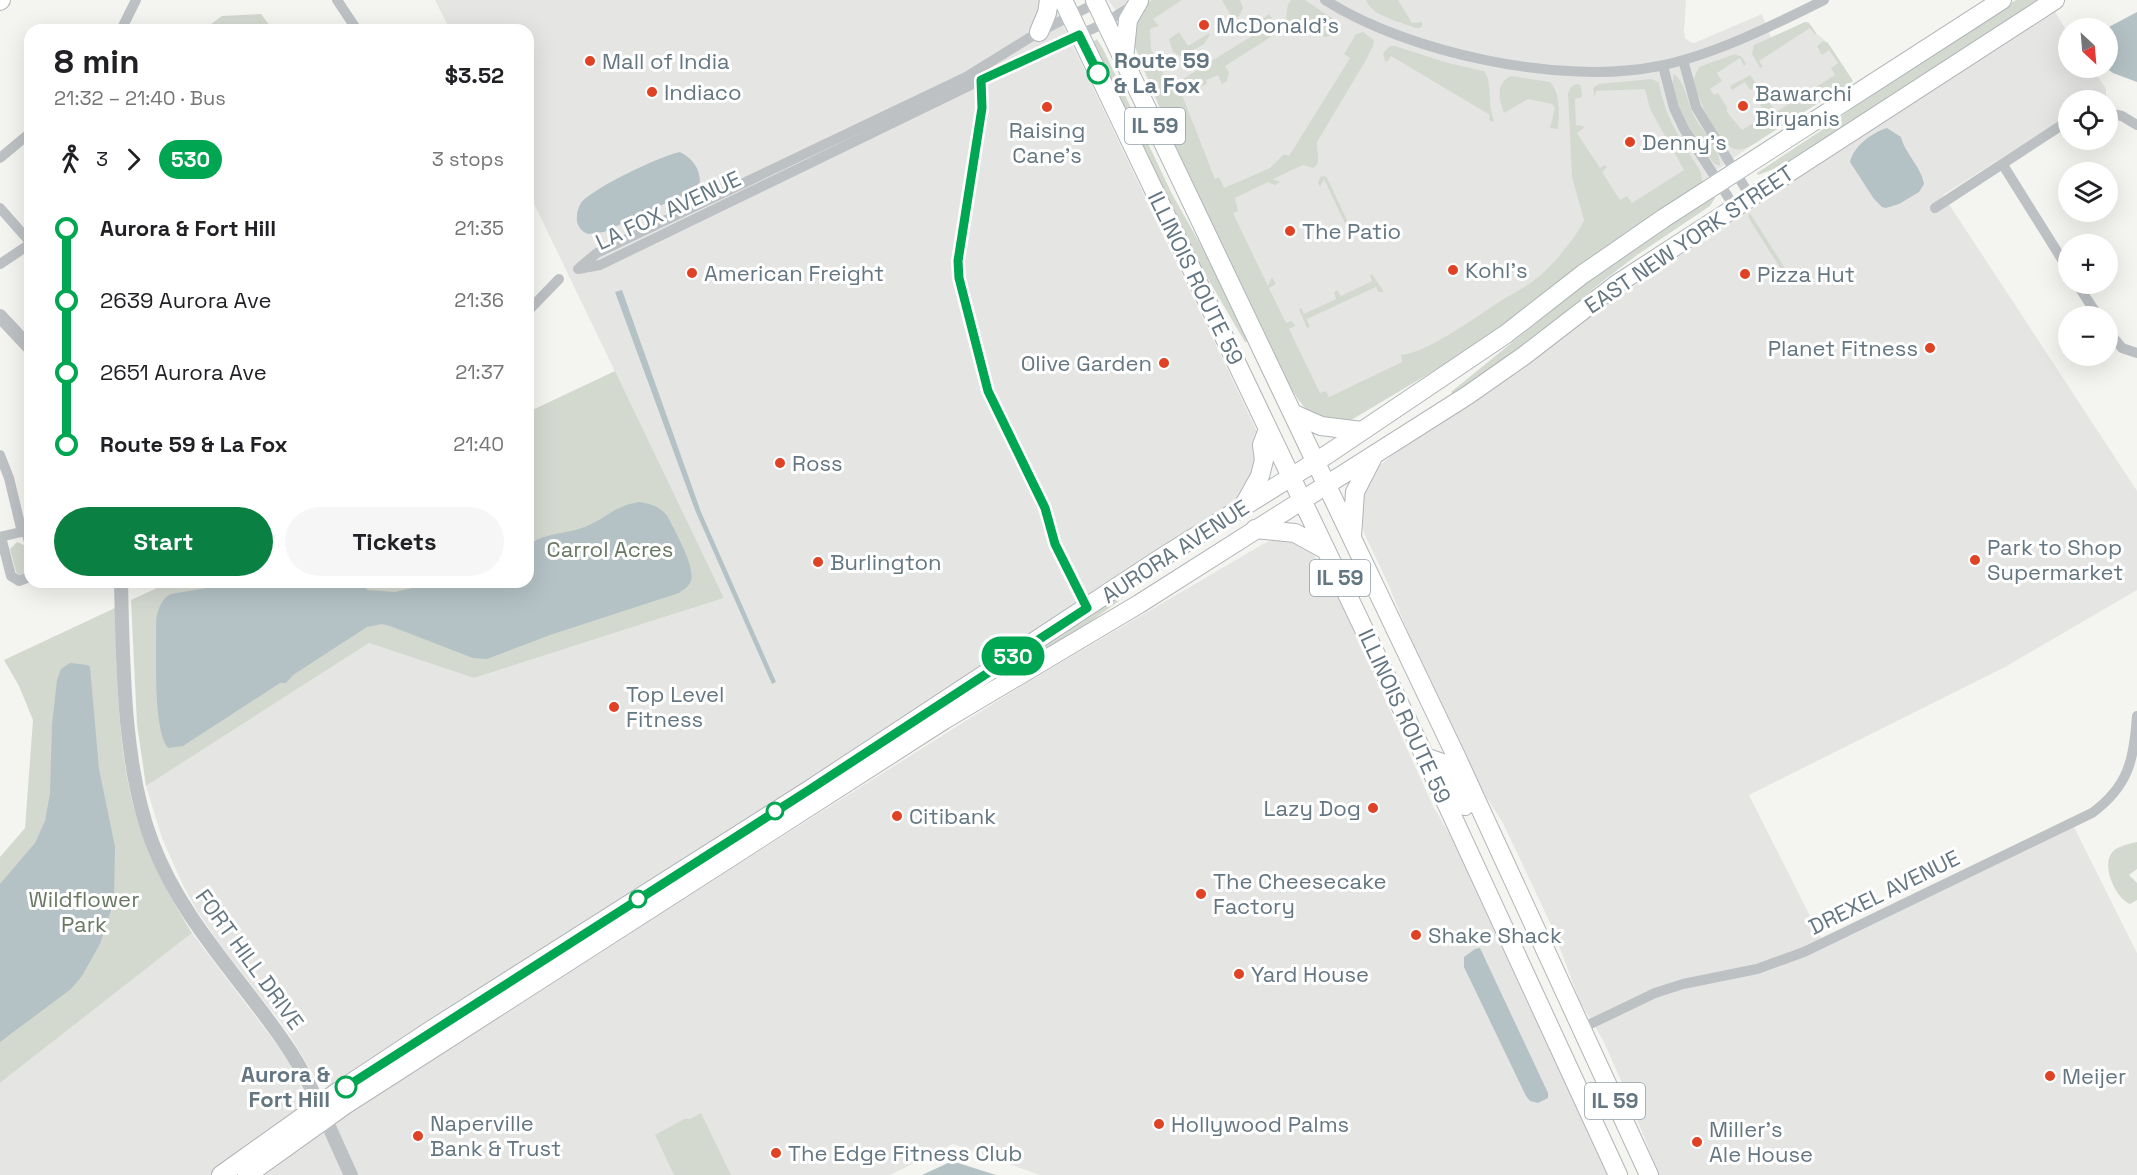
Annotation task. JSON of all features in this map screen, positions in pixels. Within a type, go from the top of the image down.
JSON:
[{"type":"main road","points":[[1039,32],[1047,13],[1049,0]]},
{"type":"main road","name":"ILLINOIS ROUTE 59","points":[[1063,0],[1425,757],[1618,1175]]},
{"type":"main road","name":"EAST NEW YORK STREET","points":[[1316,461],[1506,334],[1625,244],[2002,0]]},
{"type":"main road","name":"EAST NEW YORK STREET","points":[[1328,485],[1499,374],[1617,284],[2055,0]]},
{"type":"main road","name":"ILLINOIS ROUTE 59","points":[[1098,1],[1106,23],[1328,485],[1484,817],[1649,1175]]},
{"type":"main road","points":[[1124,61],[1128,20],[1140,1]]},
{"type":"main road","points":[[1294,414],[1321,426],[1362,431]]},
{"type":"main road","points":[[1244,506],[1260,476],[1264,460],[1262,445],[1268,429]]},
{"type":"main road","points":[[1352,538],[1355,492],[1374,456]]},
{"type":"main road","name":"AURORA AVENUE","points":[[247,1175],[321,1112],[428,1032],[809,790],[1316,461]]},
{"type":"main road","name":"AURORA AVENUE","points":[[222,1175],[944,720],[1139,604],[1328,485]]},
{"type":"main road","points":[[1255,529],[1295,533],[1326,550]]},
{"type":"main road","name":"IL 59","points":[[1425,757],[1445,764],[1470,815],[1484,817]]},
{"type":"main road","name":"IL 59","points":[[1455,822],[1471,828],[1506,901],[1529,913]]},
{"type":"street","points":[[124,24],[136,0]]},
{"type":"street","points":[[337,0],[353,24]]},
{"type":"street","points":[[1325,0],[1354,17],[1410,38],[1466,55],[1551,71],[1589,72],[1647,69],[1683,60],[1748,35],[1824,0]]},
{"type":"street","name":"LA FOX AVENUE","points":[[1098,1],[1039,32],[966,77],[597,253],[578,269],[600,265],[1106,23],[1140,1]]},
{"type":"street","points":[[1683,60],[1696,107],[1750,196]]},
{"type":"street","points":[[1663,66],[1674,108],[1684,129],[1734,206]]},
{"type":"street","points":[[2118,115],[2137,125]]},
{"type":"street","points":[[1935,208],[2058,128]]},
{"type":"street","points":[[0,158],[24,138]]},
{"type":"street","points":[[2003,165],[2058,253]]},
{"type":"street","points":[[0,208],[24,236]]},
{"type":"street","points":[[0,264],[24,247]]},
{"type":"street","points":[[534,302],[559,279]]},
{"type":"street","points":[[0,316],[24,342]]},
{"type":"street","points":[[2118,343],[2122,348],[2137,352]]},
{"type":"street","points":[[0,455],[24,525]]},
{"type":"street","points":[[24,531],[1,537],[11,576],[19,581],[24,579]]},
{"type":"street","name":"FORT HILL DRIVE","points":[[122,588],[130,740],[135,775],[152,841],[182,904],[292,1054],[351,1175]]},
{"type":"street","name":"DREXEL AVENUE","points":[[1582,1028],[1655,993],[1757,969],[1804,952],[2075,823],[2105,803],[2126,777],[2133,757],[2137,716]]},
{"type":"shaded area","points":[[435,0],[1051,0],[1264,446],[1246,496],[858,747],[811,782],[330,1087],[321,1084],[316,1079],[286,1029],[221,946],[196,909],[162,838],[146,786],[369,643],[474,678],[724,598],[534,203],[534,24],[447,24]]},
{"type":"shaded area","points":[[1108,0],[1686,0],[1684,32],[1685,38],[1690,42],[1694,43],[1762,14],[1771,38],[1805,22],[1809,23],[1816,33],[1828,43],[1853,81],[1749,147],[1477,345],[1346,423],[1299,401],[1292,390],[1193,188],[1139,60],[1132,32]]},
{"type":"shaded area","points":[[2054,10],[2059,18],[2058,78],[2099,78],[2106,89],[2058,90],[2058,122],[1943,195],[2137,491],[2137,590],[2005,667],[1749,795],[1824,944],[2074,827],[2137,953],[2137,1175],[1659,1175],[1603,1040],[1580,1002],[1552,927],[1503,823],[1478,784],[1417,654],[1365,535],[1359,518],[1359,505],[1375,469],[1404,446],[1513,373],[1583,320],[1716,232],[1771,192]]},
{"type":"shaded area","points":[[2137,12],[2137,82],[2118,75],[2118,22]]},
{"type":"shaded area","points":[[1887,128],[1901,137],[1920,171],[1924,184],[1919,192],[1899,204],[1886,208],[1874,199],[1850,162],[1855,151],[1864,141]]},
{"type":"shaded area","points":[[680,152],[692,160],[699,172],[700,182],[692,191],[604,232],[588,234],[578,225],[577,216],[581,203],[599,189],[628,173]]},
{"type":"shaded area","points":[[622,290],[701,512],[776,682],[772,684],[695,510],[615,292]]},
{"type":"shaded area","points":[[639,502],[655,506],[668,517],[691,569],[692,577],[689,584],[679,593],[550,635],[487,659],[473,658],[390,626],[382,624],[367,627],[293,675],[286,683],[280,683],[183,746],[168,748],[163,738],[157,706],[156,621],[160,605],[171,594],[206,588],[366,588],[395,592],[412,588],[534,588],[534,542],[547,536],[582,528],[630,504]]},
{"type":"shaded area","points":[[1281,536],[1307,545],[1331,580],[1433,806],[1457,847],[1611,1175],[1040,1175],[953,1144],[890,1175],[257,1175],[345,1112],[1021,686],[1263,544]]},
{"type":"shaded area","points":[[70,663],[90,667],[99,769],[115,847],[114,901],[100,944],[82,976],[71,989],[0,1042],[0,884],[35,843],[45,821],[50,793],[52,725],[57,680],[61,669]]},
{"type":"shaded area","points":[[192,933],[287,1058],[304,1094],[304,1105],[211,1175],[0,1175],[0,1083]]},
{"type":"shaded area","points":[[1480,948],[1548,1093],[1548,1098],[1538,1103],[1530,1101],[1526,1096],[1464,967],[1464,957]]},
{"type":"shaded area","points":[[955,1162],[996,1175],[922,1175]]},
{"type":"green space","points":[[1152,0],[1182,0],[1153,19],[1159,26],[1150,29],[1151,49],[1165,77],[1168,80],[1173,76],[1178,82],[1263,29],[1265,26],[1261,20],[1269,14],[1276,24],[1286,18],[1288,4],[1291,0],[1305,0],[1336,21],[1338,25],[1332,36],[1325,37],[1296,21],[1225,66],[1229,72],[1227,81],[1222,84],[1218,75],[1206,80],[1207,84],[1182,95],[1215,179],[1219,177],[1224,188],[1270,168],[1284,154],[1289,156],[1350,58],[1344,54],[1356,34],[1363,32],[1374,40],[1366,60],[1317,142],[1316,166],[1313,168],[1303,165],[1273,179],[1280,182],[1275,185],[1268,182],[1235,198],[1238,211],[1233,213],[1268,286],[1272,277],[1276,284],[1269,288],[1286,323],[1292,321],[1295,326],[1289,329],[1320,393],[1326,391],[1329,397],[1402,362],[1401,355],[1439,340],[1525,287],[1549,267],[1567,247],[1584,220],[1572,177],[1568,94],[1574,85],[1581,86],[1582,97],[1575,99],[1576,125],[1584,128],[1577,133],[1600,168],[1605,165],[1607,167],[1602,172],[1620,200],[1627,196],[1632,203],[1684,170],[1650,109],[1645,89],[1596,91],[1595,98],[1593,88],[1599,84],[1651,79],[1659,82],[1665,107],[1681,140],[1701,172],[1702,182],[1477,345],[1346,423],[1338,425],[1306,410],[1292,390],[1193,188],[1135,47],[1133,32],[1135,20],[1141,10]]},
{"type":"green space","points":[[1240,0],[1243,8],[1234,20],[1222,1]]},
{"type":"green space","points":[[1366,0],[1398,0],[1412,23],[1422,22],[1422,26],[1415,28],[1387,18],[1369,6]]},
{"type":"green space","points":[[2016,0],[2041,0],[1781,166],[1758,175],[1757,173],[1828,126],[1878,89]]},
{"type":"green space","points":[[261,14],[268,24],[211,24],[222,16]]},
{"type":"green space","points":[[1805,22],[1809,23],[1815,35],[1810,28],[1759,61],[1763,67],[1760,68],[1752,54],[1754,45]]},
{"type":"green space","points":[[1179,32],[1188,46],[1209,33],[1210,35],[1204,44],[1182,57],[1173,52],[1169,39]]},
{"type":"green space","points":[[1097,39],[1173,196],[1211,263],[1248,341],[1245,342],[1194,255],[1094,46],[1094,41]]},
{"type":"green space","points":[[1823,41],[1828,43],[1853,81],[1749,147],[1737,149],[1728,146],[1715,130],[1699,97],[1693,80],[1699,67],[1735,54],[1742,57],[1746,64],[1744,66],[1740,58],[1717,73],[1722,81],[1710,89],[1714,95],[1718,93],[1727,107],[1727,112],[1742,130],[1760,119],[1758,115],[1764,111],[1760,105],[1764,102],[1754,88],[1750,90],[1745,82],[1732,90],[1730,86],[1750,75],[1776,112],[1835,75],[1831,68],[1838,63],[1829,50],[1822,55],[1817,46]]},
{"type":"green space","points":[[1390,46],[1484,71],[1488,81],[1493,122],[1489,120],[1490,115],[1391,56],[1387,62],[1385,61],[1383,53]]},
{"type":"green space","points":[[1674,74],[1684,88],[1694,116],[1717,153],[1720,165],[1716,165],[1709,157],[1686,122],[1675,95]]},
{"type":"green space","points":[[1511,76],[1550,82],[1558,98],[1558,129],[1550,128],[1555,108],[1552,104],[1528,99],[1504,113],[1500,87]]},
{"type":"green space","points":[[1324,176],[1354,235],[1352,241],[1347,241],[1350,234],[1324,179],[1320,187],[1318,183],[1320,177]]},
{"type":"green space","points":[[1713,195],[1715,198],[1710,206],[1637,255],[1543,331],[1454,395],[1451,392],[1592,278]]},
{"type":"green space","points":[[1750,213],[1795,285],[1791,285],[1751,222],[1748,216]]},
{"type":"green space","points":[[1372,274],[1383,292],[1378,292],[1376,287],[1307,319],[1310,327],[1307,328],[1299,309],[1301,308],[1304,314],[1336,299],[1334,292],[1337,290],[1341,296],[1372,281],[1370,276]]},
{"type":"green space","name":"Carrol Acres","points":[[615,371],[724,598],[474,678],[369,643],[146,786],[137,724],[131,600],[157,588],[534,588],[534,409]]},
{"type":"green space","points":[[17,542],[24,545],[24,574],[20,576],[16,572],[10,549]]},
{"type":"green space","points":[[1121,594],[1123,598],[1050,651],[991,682],[1022,659]]},
{"type":"green space","name":"Wildflower Park","points":[[115,608],[120,717],[124,761],[132,802],[153,861],[192,933],[0,1083],[0,857],[25,828],[33,720],[19,686],[4,660]]},
{"type":"green space","points":[[2137,842],[2137,869],[2129,875],[2137,883],[2137,900],[2130,904],[2115,889],[2108,867],[2111,854],[2116,849]]},
{"type":"green space","points":[[701,1113],[731,1175],[674,1175],[655,1135],[684,1119],[690,1119]]},
{"type":"bus line","name":"530","points":[[346,1087],[428,1032],[809,790],[1087,608],[1055,544],[1045,508],[988,391],[962,290],[958,261],[982,108],[981,80],[1079,35],[1098,73]]},
{"type":"place","name":"McDonald's","points":[[1204,25]]},
{"type":"place","name":"Mall of India","points":[[590,61]]},
{"type":"place","name":"Route 59 & La Fox","points":[[1098,73]]},
{"type":"place","name":"Indiaco","points":[[652,92]]},
{"type":"place","name":"Bawarchi Biryanis","points":[[1743,106]]},
{"type":"place","name":"Raising Cane's","points":[[1047,107]]},
{"type":"place","name":"Denny's","points":[[1630,142]]},
{"type":"place","name":"The Patio","points":[[1290,231]]},
{"type":"place","name":"Kohl's","points":[[1453,270]]},
{"type":"place","name":"American Freight","points":[[692,273]]},
{"type":"place","name":"Pizza Hut","points":[[1745,274]]},
{"type":"place","name":"Planet Fitness","points":[[1930,348]]},
{"type":"place","name":"Olive Garden","points":[[1164,363]]},
{"type":"place","name":"Ross","points":[[780,463]]},
{"type":"place","name":"Park to Shop Supermarket","points":[[1975,560]]},
{"type":"place","name":"Burlington","points":[[818,562]]},
{"type":"place","name":"Top Level Fitness","points":[[614,707]]},
{"type":"place","name":"Lazy Dog","points":[[1373,808]]},
{"type":"place","name":"Citibank","points":[[897,816]]},
{"type":"place","name":"The Cheesecake Factory","points":[[1201,894]]},
{"type":"place","name":"Shake Shack","points":[[1416,935]]},
{"type":"place","name":"Yard House","points":[[1239,974]]},
{"type":"place","name":"Meijer","points":[[2050,1076]]},
{"type":"place","name":"Aurora & Fort Hill","points":[[346,1087]]},
{"type":"place","name":"Hollywood Palms","points":[[1159,1124]]},
{"type":"place","name":"Naperville Bank & Trust","points":[[418,1136]]},
{"type":"place","name":"Miller's Ale House","points":[[1697,1142]]},
{"type":"place","name":"The Edge Fitness Club","points":[[776,1153]]}]
